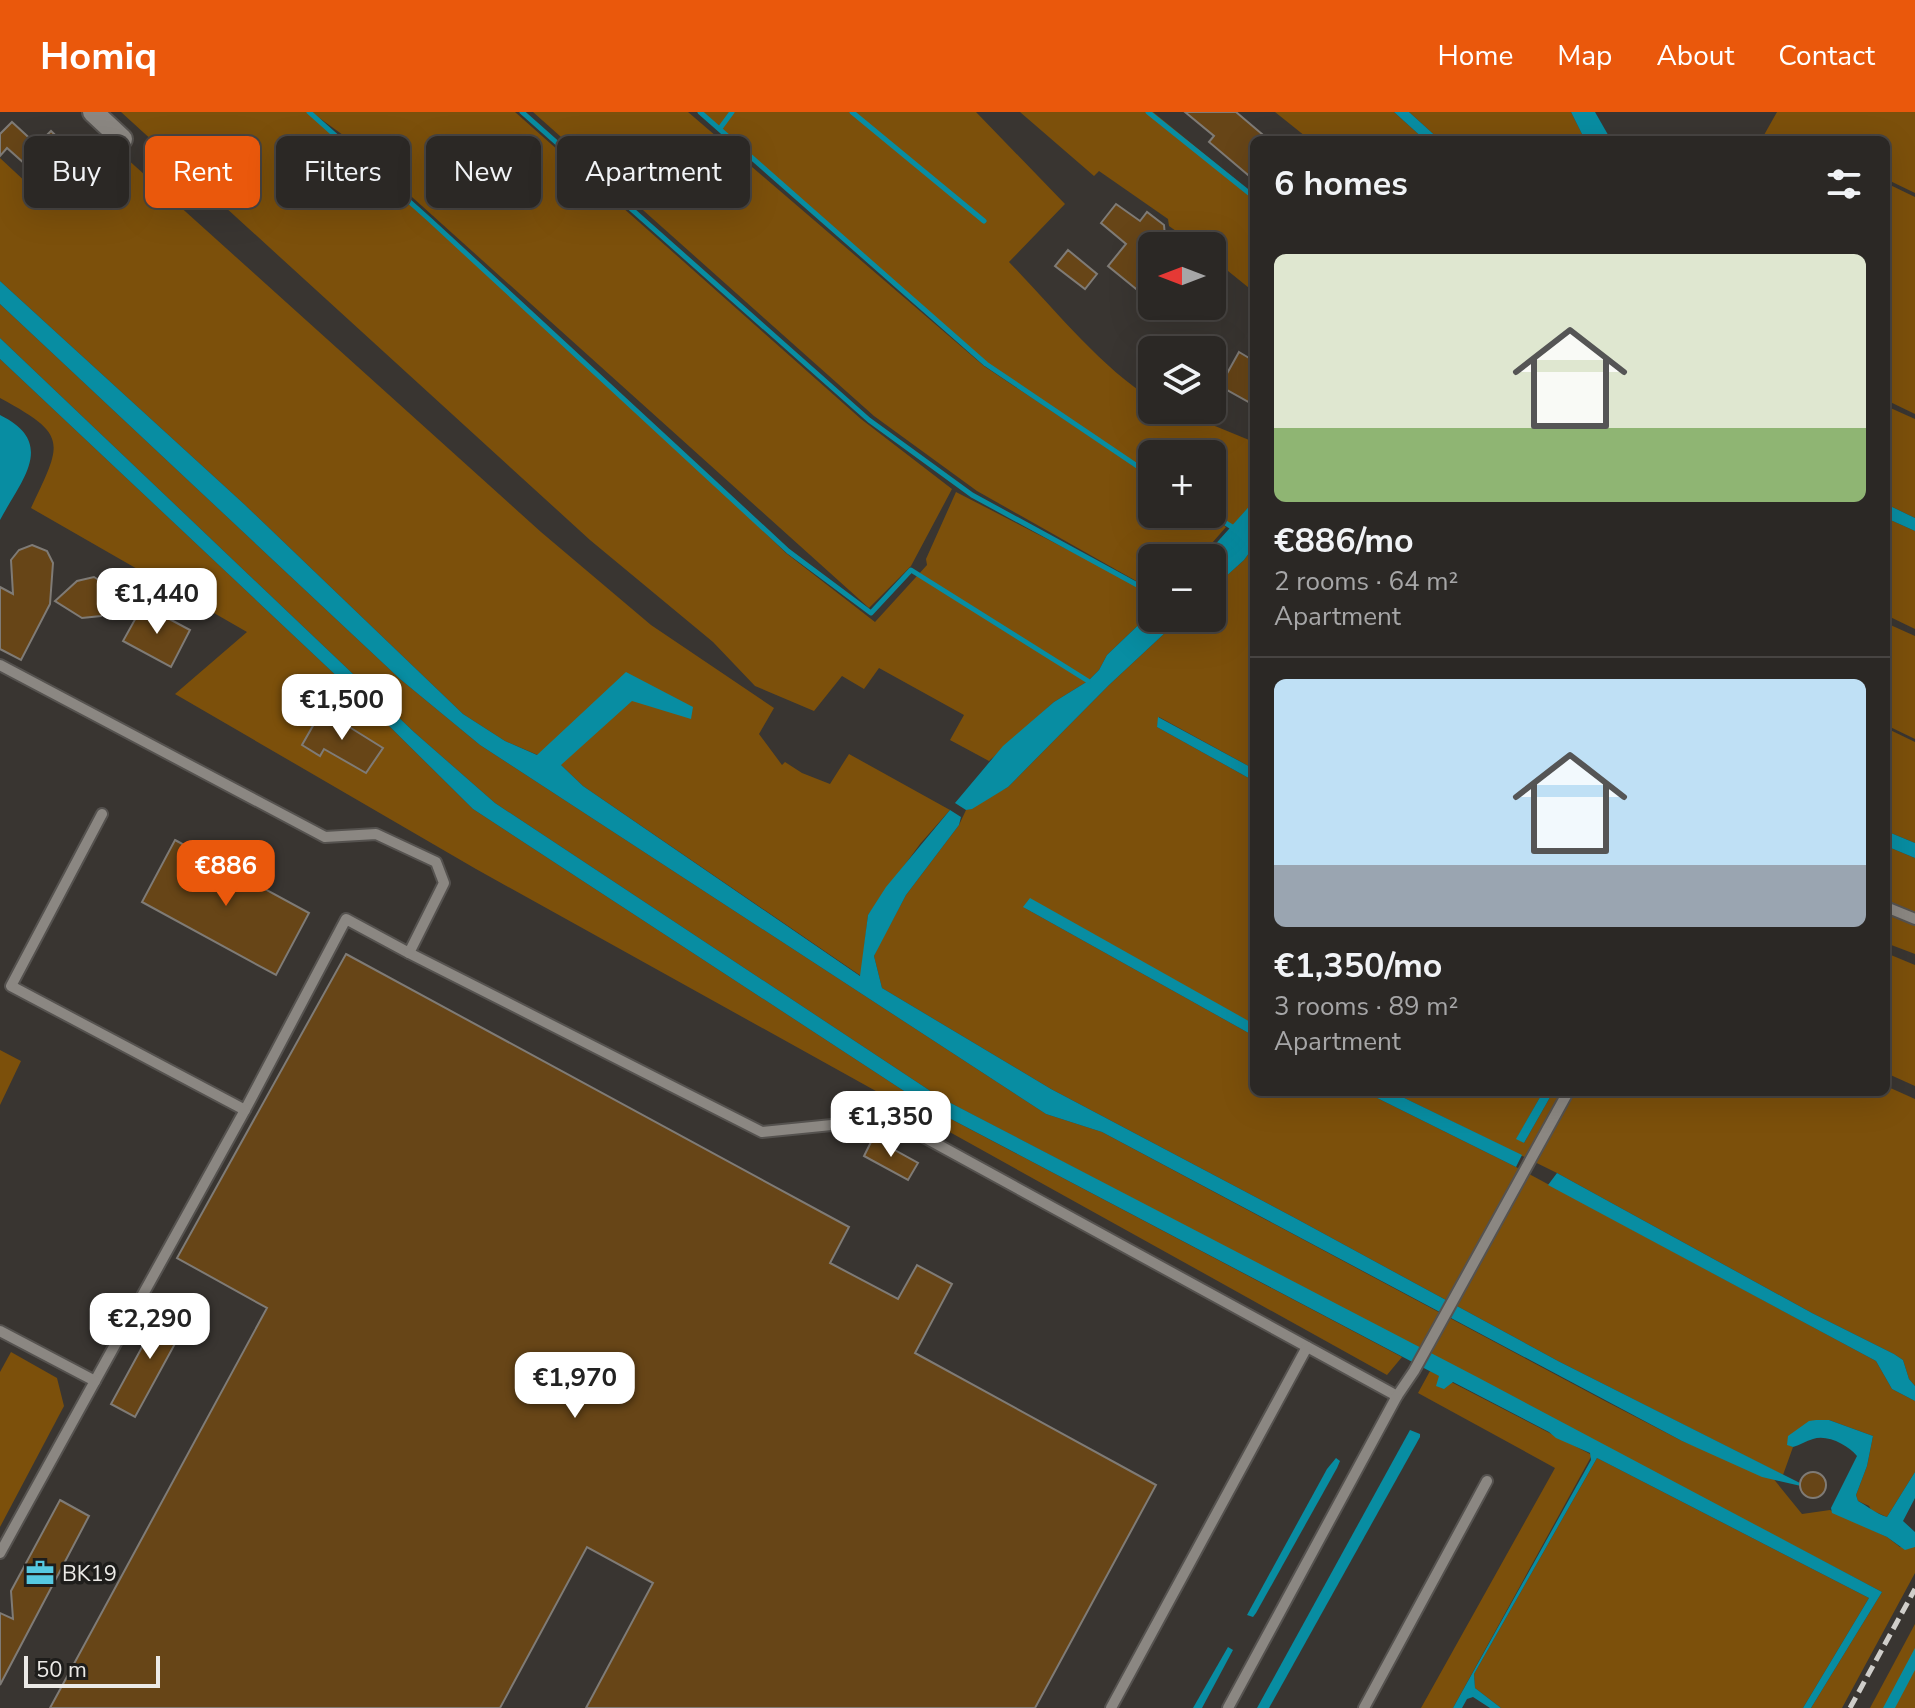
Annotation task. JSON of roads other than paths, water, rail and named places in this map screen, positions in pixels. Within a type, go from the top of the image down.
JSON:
[{"type":"street","points":[[93,112],[119,136]]},
{"type":"lane","points":[[0,665],[325,837],[376,834],[436,862],[444,883],[409,953]]},
{"type":"lane","points":[[102,814],[11,986],[245,1110]]},
{"type":"lane","points":[[1890,909],[1915,919]]},
{"type":"lane","points":[[0,1553],[245,1110],[346,919],[762,1132],[891,1119],[1397,1396]]},
{"type":"lane","points":[[1228,1708],[1397,1396],[1414,1371],[1566,1096]]},
{"type":"lane","points":[[0,1331],[95,1381]]},
{"type":"lane","points":[[1111,1708],[1307,1347]]},
{"type":"lane","points":[[1364,1708],[1487,1481]]},
{"type":"water","points":[[1394,112],[1409,112],[1436,136],[1421,136]]},
{"type":"water","points":[[1571,112],[1595,112],[1609,136],[1583,136]]},
{"type":"water","points":[[0,281],[244,504],[463,714],[505,741],[537,755],[626,672],[693,707],[691,719],[632,701],[561,765],[583,786],[860,976],[868,915],[886,887],[950,810],[961,817],[959,825],[906,895],[874,956],[882,988],[1051,1089],[1558,1361],[1801,1486],[1762,1477],[1682,1441],[1102,1132],[1046,1114],[480,745],[400,679],[0,304]]},
{"type":"water","points":[[0,338],[414,732],[495,803],[941,1098],[1882,1592],[1811,1708],[1803,1708],[1869,1598],[1597,1458],[1474,1674],[1475,1688],[1501,1708],[1490,1708],[1473,1697],[1467,1699],[1462,1708],[1453,1708],[1591,1460],[1590,1453],[1453,1382],[1444,1389],[1436,1386],[1439,1376],[930,1108],[473,809],[377,714],[0,359]]},
{"type":"water","points":[[0,415],[27,437],[31,450],[25,476],[0,520]]},
{"type":"water","points":[[1250,505],[1250,552],[1226,576],[1226,544],[1216,544]]},
{"type":"water","points":[[1890,506],[1915,518],[1915,531],[1890,520]]},
{"type":"water","points":[[1138,625],[1138,632],[1166,632],[1008,787],[972,809],[966,810],[955,803],[1003,746],[1054,702],[1088,681],[1107,655]]},
{"type":"water","points":[[1158,717],[1250,767],[1250,779],[1157,727]]},
{"type":"water","points":[[1890,833],[1915,843],[1915,858],[1890,848]]},
{"type":"water","points":[[1030,898],[1250,1022],[1250,1034],[1023,907]]},
{"type":"water","points":[[1373,1096],[1400,1096],[1522,1155],[1516,1167]]},
{"type":"water","points":[[1541,1096],[1551,1096],[1524,1143],[1516,1139]]},
{"type":"water","points":[[1557,1173],[1812,1313],[1894,1354],[1903,1360],[1909,1379],[1915,1386],[1915,1401],[1892,1389],[1876,1361],[1548,1185]]},
{"type":"water","points":[[1829,1420],[1873,1436],[1867,1466],[1856,1495],[1858,1501],[1879,1514],[1887,1517],[1915,1472],[1915,1498],[1903,1521],[1915,1532],[1915,1547],[1905,1550],[1887,1537],[1832,1513],[1831,1508],[1857,1456],[1843,1444],[1825,1438],[1793,1447],[1787,1445],[1788,1436],[1809,1421]]},
{"type":"water","points":[[1410,1430],[1420,1434],[1420,1437],[1269,1708],[1257,1708]]},
{"type":"water","points":[[1336,1458],[1340,1461],[1337,1468],[1256,1613],[1253,1617],[1247,1615],[1327,1469]]},
{"type":"water","points":[[1228,1647],[1233,1650],[1202,1708],[1193,1708]]},
{"type":"water","points":[[1915,1648],[1915,1670],[1895,1708],[1883,1708]]},
{"type":"waterway","points":[[309,112],[788,551],[871,613],[911,570],[1088,681]]},
{"type":"waterway","points":[[522,112],[869,420],[972,495],[1138,585]]},
{"type":"waterway","points":[[700,112],[986,364],[1138,467]]},
{"type":"waterway","points":[[721,127],[732,112]]},
{"type":"waterway","points":[[852,112],[984,221]]},
{"type":"waterway","points":[[1148,112],[1250,194]]},
{"type":"waterway","points":[[1226,523],[1232,527]]},
{"type":"railway","points":[[1850,1708],[1915,1589]]},
{"type":"place","name":"BK19","points":[[40,1573]]}]
